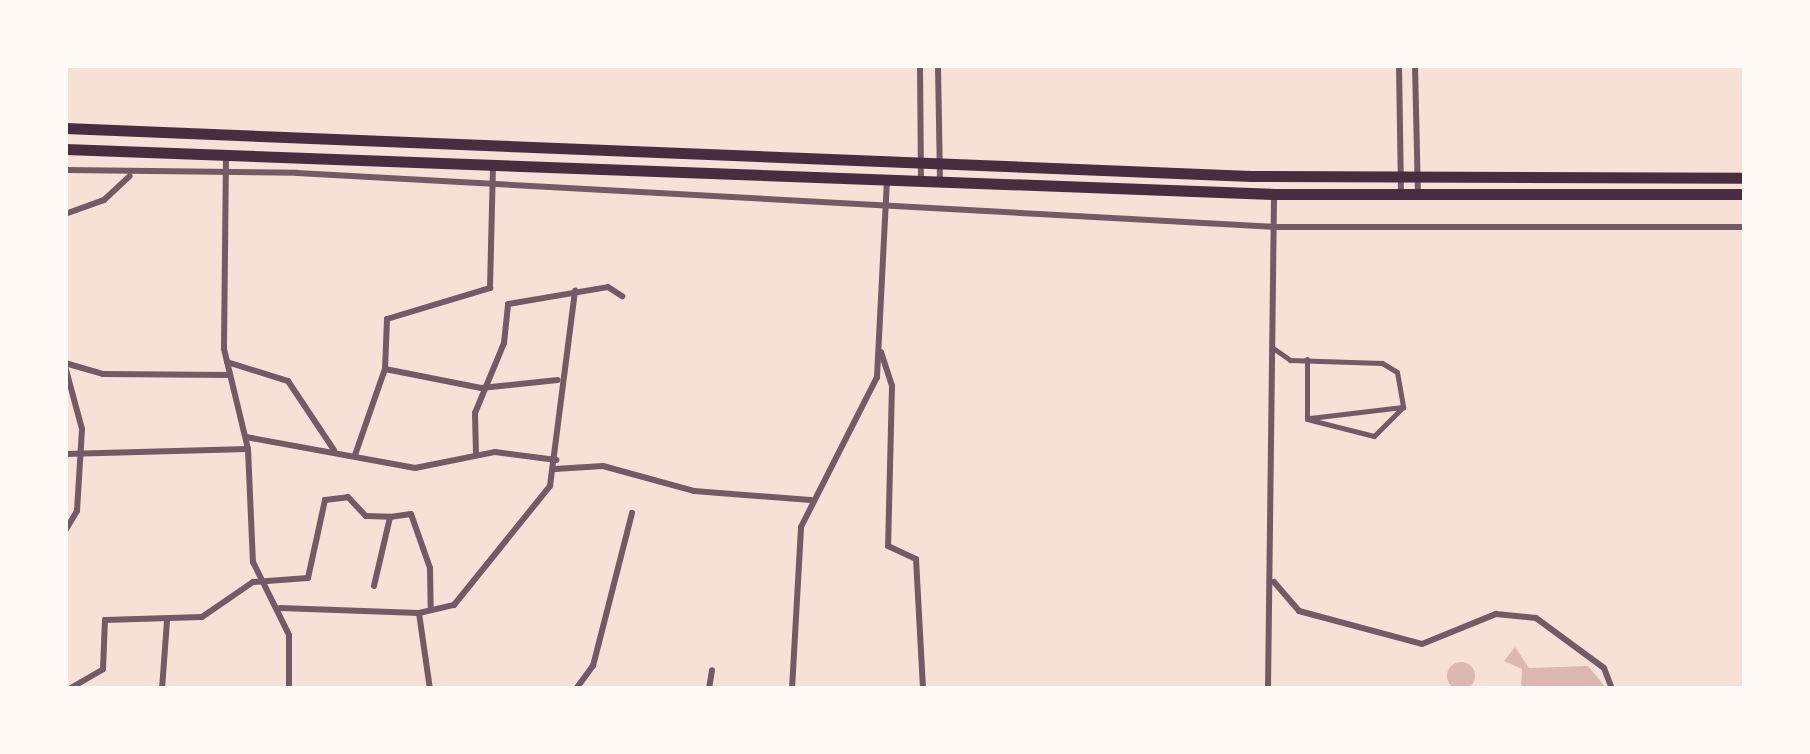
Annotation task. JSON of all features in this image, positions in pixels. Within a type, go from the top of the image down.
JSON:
[{"type":"main road","points":[[65,128],[1401,178],[1745,178]]},
{"type":"main road","points":[[65,149],[1274,194],[1745,194]]},
{"type":"street","points":[[920,65],[922,178]]},
{"type":"street","points":[[938,65],[940,180]]},
{"type":"street","points":[[1400,65],[1401,195]]},
{"type":"street","points":[[1415,65],[1418,195]]},
{"type":"street","points":[[226,154],[226,361],[248,449],[260,581],[280,608],[289,689]]},
{"type":"street","points":[[355,456],[385,369],[387,319],[490,288],[494,165]]},
{"type":"street","points":[[65,170],[886,204],[1274,226],[1745,227]]},
{"type":"street","points":[[65,214],[104,200],[131,175]]},
{"type":"street","points":[[792,689],[796,556],[811,500],[864,417],[881,352],[888,177]]},
{"type":"street","points":[[1268,689],[1274,194]]},
{"type":"street","points":[[280,608],[419,613],[454,604],[528,524],[556,464],[558,380],[575,291]]},
{"type":"street","points":[[476,454],[481,388],[504,343],[508,304],[575,291],[622,296]]},
{"type":"street","points":[[1273,348],[1307,359],[1390,365],[1402,407]]},
{"type":"street","points":[[881,352],[892,386],[888,546],[916,559],[924,689]]},
{"type":"street","points":[[1307,359],[1307,419]]},
{"type":"street","points":[[226,361],[288,382],[334,450]]},
{"type":"street","points":[[65,364],[103,374],[230,375]]},
{"type":"street","points":[[65,364],[81,417],[77,511],[65,531]]},
{"type":"street","points":[[385,369],[481,388],[558,380]]},
{"type":"street","points":[[1307,419],[1402,407]]},
{"type":"street","points":[[1307,419],[1362,438],[1402,407]]},
{"type":"street","points":[[246,437],[334,450],[415,468],[476,454],[603,466],[694,491],[811,500]]},
{"type":"street","points":[[65,454],[248,449]]},
{"type":"street","points":[[70,689],[103,669],[105,620],[166,620],[213,613],[260,581],[312,573],[318,511],[329,498],[390,517],[414,518],[430,568],[431,608]]},
{"type":"street","points":[[576,689],[593,666],[632,513]]},
{"type":"street","points":[[374,586],[390,517]]},
{"type":"street","points":[[1272,580],[1299,611],[1422,644],[1496,614],[1536,618],[1604,668],[1612,689]]},
{"type":"street","points":[[419,613],[430,689]]},
{"type":"street","points":[[162,689],[166,620]]},
{"type":"street","points":[[709,689],[712,670]]},
{"type":"shaded area","points":[[1515,647],[1529,668],[1588,666],[1607,689],[1521,689],[1522,669],[1504,661]]},
{"type":"shaded area","points":[[1461,662],[1471,666],[1475,676],[1471,686],[1461,690],[1451,686],[1447,676],[1451,666]]}]
